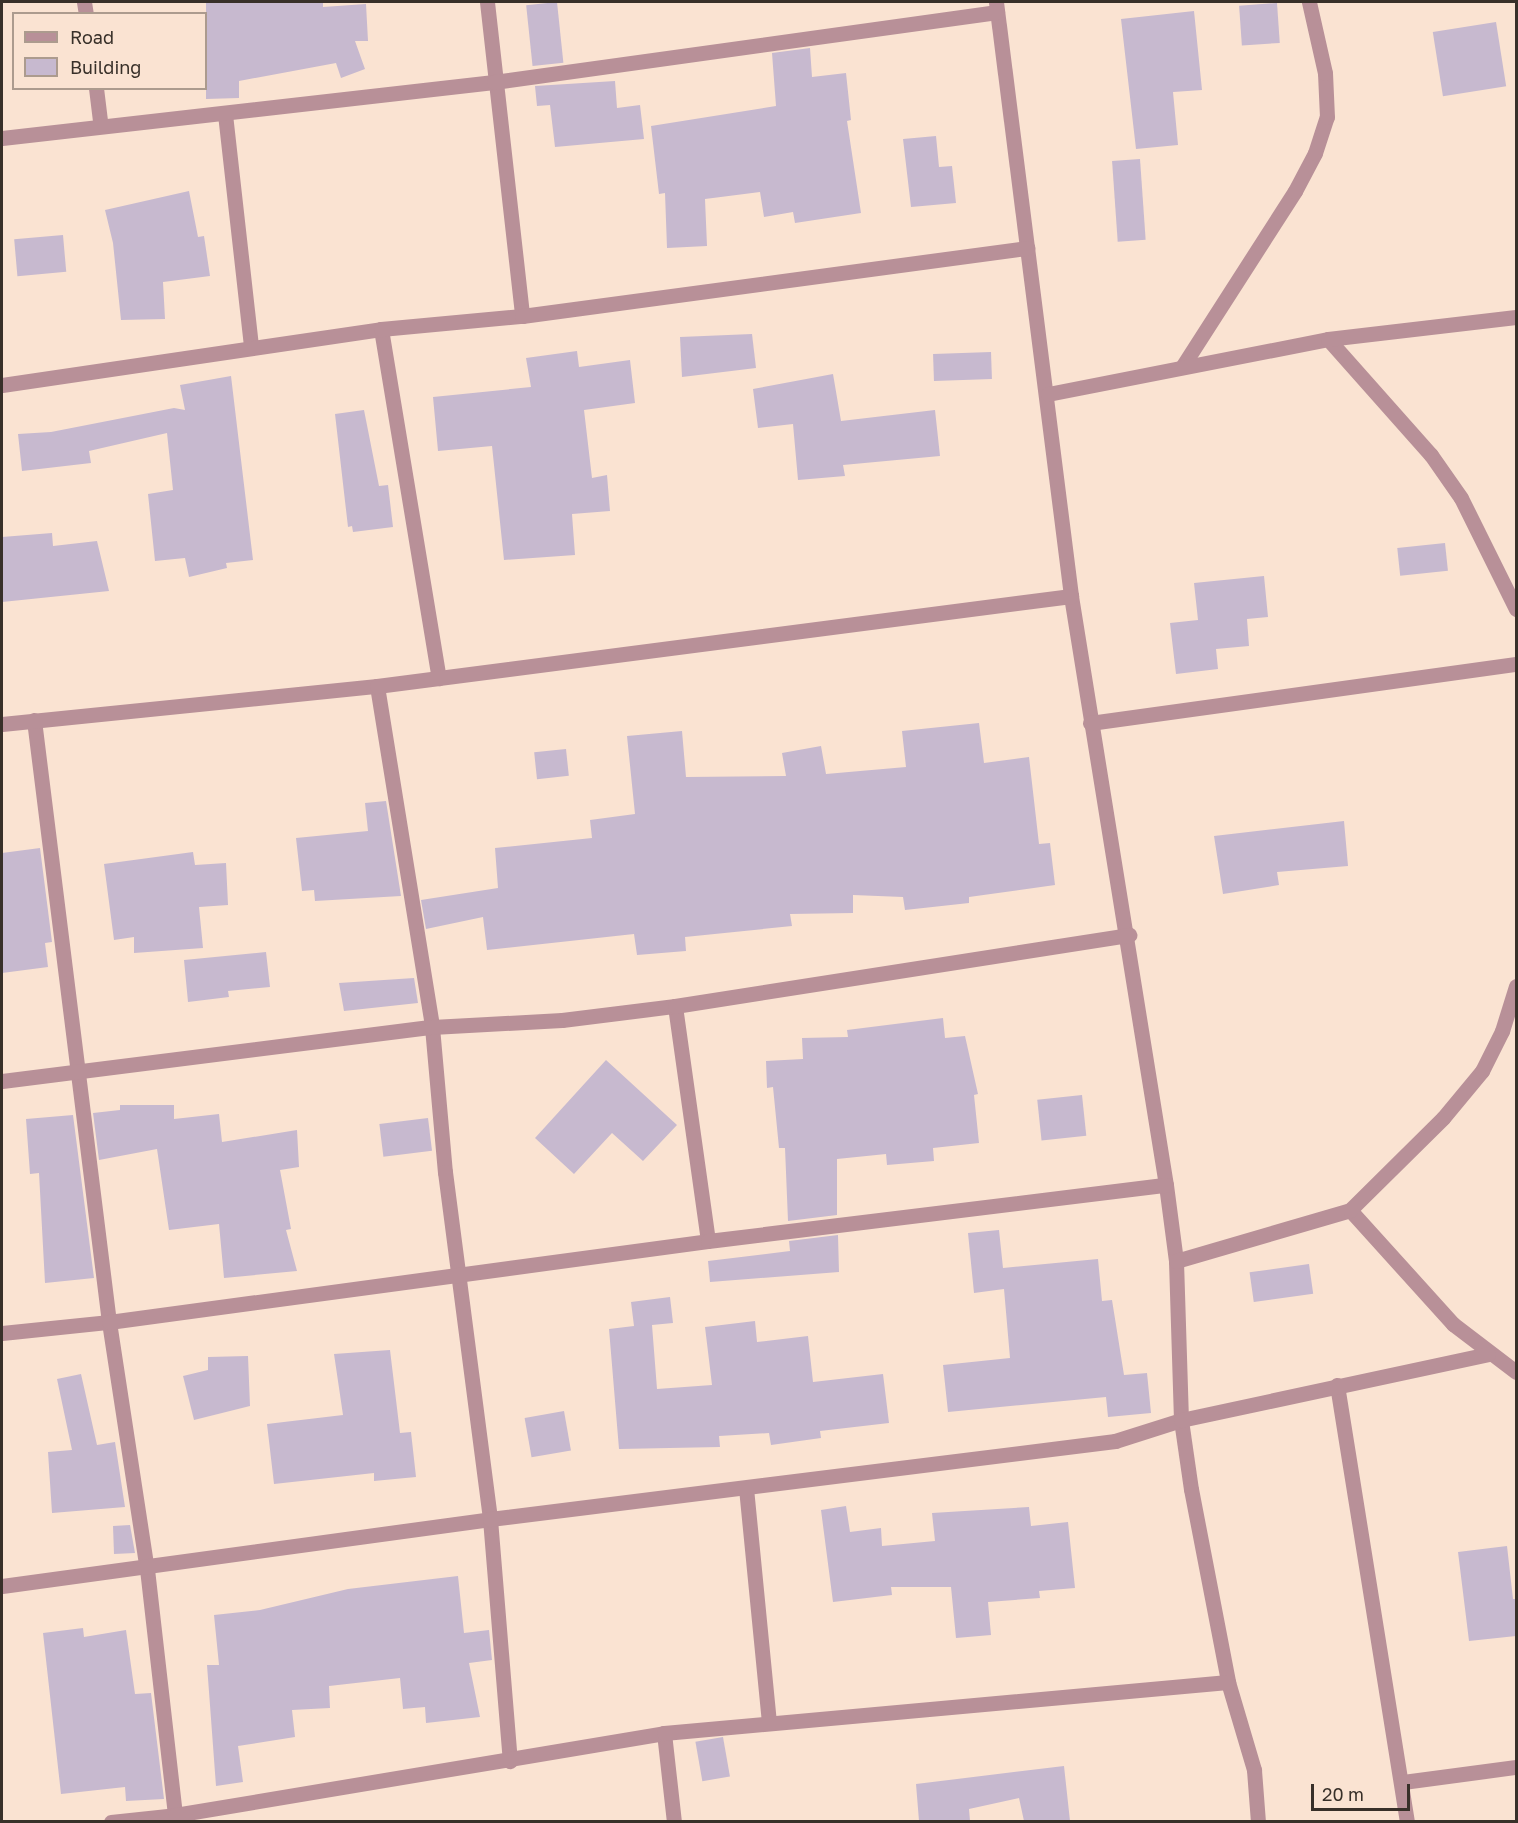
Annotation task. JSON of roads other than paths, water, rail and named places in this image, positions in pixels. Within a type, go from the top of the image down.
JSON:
[{"type":"street","points":[[487,2],[494,82],[522,316]]},
{"type":"street","points":[[1182,367],[1295,190],[1315,153],[1327,117],[1325,73],[1309,2]]},
{"type":"street","points":[[2,138],[494,82],[996,7],[1048,394],[1071,596],[1090,723],[1129,935],[1176,1261],[1181,1420],[1228,1682],[1254,1770],[1258,1821]]},
{"type":"street","points":[[96,90],[101,126]]},
{"type":"street","points":[[225,114],[251,346]]},
{"type":"street","points":[[2,385],[251,346],[381,329],[522,316],[1027,248]]},
{"type":"street","points":[[1048,394],[1328,339],[1516,317]]},
{"type":"street","points":[[381,329],[439,678]]},
{"type":"street","points":[[1328,339],[1431,455],[1461,498],[1516,609]]},
{"type":"street","points":[[2,724],[377,686],[1071,596]]},
{"type":"street","points":[[1090,723],[1516,664]]},
{"type":"street","points":[[377,686],[432,1027],[458,1277],[490,1519],[510,1761]]},
{"type":"street","points":[[34,720],[109,1322],[147,1569],[175,1818]]},
{"type":"street","points":[[2,1081],[432,1027],[562,1020],[675,1006],[1129,935]]},
{"type":"street","points":[[1176,1261],[1350,1210],[1443,1118],[1482,1071],[1502,1031],[1516,986]]},
{"type":"street","points":[[675,1006],[708,1241]]},
{"type":"street","points":[[2,1333],[109,1322],[458,1277],[708,1241],[1166,1185]]},
{"type":"street","points":[[1350,1210],[1453,1324],[1488,1354],[1516,1372]]},
{"type":"street","points":[[2,1586],[147,1569],[490,1519],[1115,1441],[1181,1420],[1488,1354]]},
{"type":"street","points":[[1337,1385],[1403,1782],[1407,1821]]},
{"type":"street","points":[[746,1488],[769,1722]]},
{"type":"street","points":[[111,1821],[175,1818],[664,1733],[769,1722],[856,1718],[1228,1682]]},
{"type":"street","points":[[664,1733],[674,1821]]},
{"type":"street","points":[[1403,1782],[1516,1767]]}]
